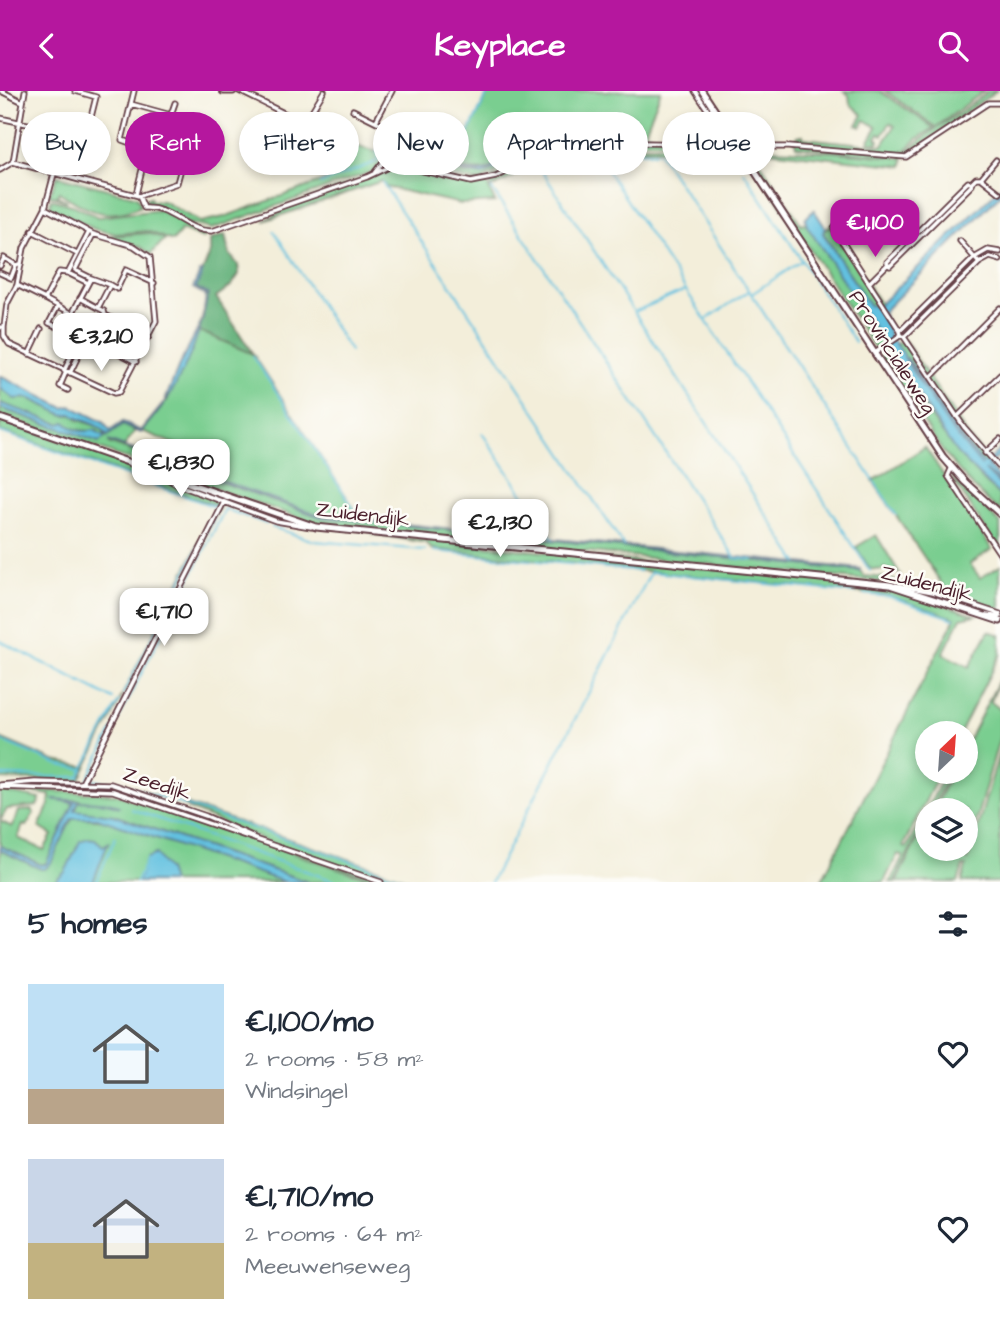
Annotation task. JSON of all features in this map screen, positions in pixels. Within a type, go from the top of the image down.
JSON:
[{"type":"street","points":[[1,91],[23,102]]},
{"type":"street","points":[[13,162],[25,91]]},
{"type":"street","points":[[75,91],[96,97],[92,112]]},
{"type":"street","points":[[134,91],[122,140],[147,149],[138,195],[144,208],[162,209],[194,228],[212,231],[373,174]]},
{"type":"street","points":[[223,91],[233,91]]},
{"type":"street","points":[[239,91],[302,122],[307,119],[324,91]]},
{"type":"street","points":[[381,112],[392,91]]},
{"type":"street","points":[[695,91],[711,112]]},
{"type":"street","name":"Provincialeweg","points":[[702,91],[714,112]]},
{"type":"street","points":[[171,112],[175,103]]},
{"type":"street","points":[[775,148],[905,157],[988,103],[1000,103]]},
{"type":"street","points":[[131,104],[159,112]]},
{"type":"street","points":[[354,110],[373,120]]},
{"type":"street","points":[[0,118],[19,121]]},
{"type":"street","points":[[441,175],[471,182],[496,177],[517,166],[583,142],[662,143]]},
{"type":"street","points":[[869,283],[968,182],[981,178],[996,160]]},
{"type":"street","points":[[0,170],[13,162],[21,164]]},
{"type":"street","points":[[0,273],[11,278],[19,264],[45,208],[53,175]]},
{"type":"street","points":[[61,175],[138,195],[177,183],[179,175]]},
{"type":"street","name":"Provincialeweg","points":[[755,175],[877,352],[951,467],[1000,514]]},
{"type":"street","points":[[981,178],[998,192]]},
{"type":"street","points":[[19,264],[17,285],[7,304],[1,327],[9,344],[114,393],[120,392],[156,321],[154,283],[148,255],[134,246],[91,233],[45,208]]},
{"type":"street","points":[[842,242],[868,216]]},
{"type":"street","points":[[890,225],[868,216],[848,218],[834,229],[957,417],[989,458],[998,465]]},
{"type":"street","points":[[33,231],[79,255]]},
{"type":"street","points":[[71,270],[91,233]]},
{"type":"street","points":[[960,241],[979,263]]},
{"type":"street","points":[[902,334],[974,258],[988,250],[1000,252]]},
{"type":"street","points":[[877,352],[902,334],[979,263],[990,257],[1000,260]]},
{"type":"street","points":[[0,266],[4,258],[19,264]]},
{"type":"street","points":[[45,299],[59,272],[71,270],[89,280],[117,289],[126,270],[154,283]]},
{"type":"street","points":[[63,331],[87,289],[89,280]]},
{"type":"street","points":[[17,285],[72,313]]},
{"type":"street","points":[[99,308],[110,285]]},
{"type":"street","points":[[80,298],[104,311],[105,315],[149,337]]},
{"type":"street","points":[[58,306],[49,323],[136,362]]},
{"type":"street","points":[[931,377],[1000,308]]},
{"type":"street","points":[[67,372],[105,315]]},
{"type":"street","points":[[29,354],[41,329]]},
{"type":"street","points":[[68,390],[60,386],[80,337]]},
{"type":"street","points":[[957,417],[1000,375]]},
{"type":"street","name":"Zuidendijk","points":[[0,418],[317,527],[890,585],[984,615],[1000,617]]},
{"type":"street","points":[[985,453],[1000,439]]},
{"type":"street","points":[[951,467],[948,476],[1000,554]]},
{"type":"street","points":[[150,470],[178,485],[276,521],[317,527]]},
{"type":"street","points":[[82,783],[224,502]]},
{"type":"street","points":[[890,585],[933,592],[1000,617]]},
{"type":"street","name":"Zeedijk","points":[[0,786],[35,782],[118,786],[206,816],[257,840]]},
{"type":"street","name":"Zeedijk","points":[[0,786],[113,791],[381,882]]},
{"type":"green space","points":[[489,91],[661,91],[648,124],[648,112],[483,112],[483,170],[469,170],[469,132]]},
{"type":"green space","points":[[844,91],[880,91],[934,128],[904,152],[988,91],[996,91],[908,155],[796,146],[795,140],[803,135],[803,138],[882,146],[895,126],[890,123],[883,135],[879,133],[876,138],[878,143],[868,142],[877,127],[865,120],[860,127],[857,125],[863,115],[850,104],[849,95]]},
{"type":"green space","points":[[885,91],[984,91],[936,127]]},
{"type":"green space","points":[[648,137],[662,137],[662,142],[648,142]]},
{"type":"green space","points":[[648,146],[662,146],[662,150],[648,150]]},
{"type":"green space","points":[[359,147],[373,151],[373,171],[212,229],[187,223],[142,201],[150,198],[152,201],[163,201],[200,222],[224,217],[339,175],[359,175]]},
{"type":"green space","points":[[775,149],[904,158],[903,166],[775,152]]},
{"type":"green space","points":[[374,175],[428,175],[467,183],[486,182],[495,202],[461,204],[386,187],[382,181],[264,221],[291,205]]},
{"type":"green space","points":[[446,175],[493,175],[475,181]]},
{"type":"green space","points":[[501,175],[517,175],[491,188],[490,180]]},
{"type":"green space","points":[[761,175],[769,175],[801,224],[805,223],[885,341],[874,347]]},
{"type":"green space","points":[[57,176],[137,197],[141,206],[108,214],[89,209],[59,192],[57,196],[67,201],[49,195]]},
{"type":"green space","points":[[51,199],[98,217],[159,210],[195,230],[206,233],[203,239],[182,230],[173,241],[147,231],[116,234],[94,229],[50,207]]},
{"type":"green space","points":[[833,222],[830,227],[881,305],[869,305],[823,232]]},
{"type":"green space","points":[[149,233],[165,239],[151,254],[141,247],[111,238],[112,236]]},
{"type":"green space","points":[[225,235],[229,253],[238,265],[239,274],[232,285],[216,297],[253,354],[199,331],[208,294],[196,288],[210,253],[210,240]]},
{"type":"green space","points":[[199,331],[253,354],[361,519],[313,514],[171,463],[177,445],[142,431],[167,401]]},
{"type":"green space","points":[[905,341],[971,440],[989,460],[983,462],[967,444],[906,358],[949,424],[982,467],[949,426],[896,344]]},
{"type":"green space","points":[[890,349],[913,389],[953,446],[1000,496],[1000,512],[973,487],[943,452],[881,356]]},
{"type":"green space","points":[[0,388],[17,399],[28,398],[64,415],[74,415],[78,420],[100,427],[106,436],[102,437],[97,431],[63,426],[0,403]]},
{"type":"green space","points":[[0,408],[99,442],[123,425],[135,431],[124,447],[108,443],[321,517],[860,571],[864,576],[888,578],[903,584],[318,524],[0,415]]},
{"type":"green space","points":[[0,420],[152,472],[221,504],[79,781],[0,779],[0,738],[54,761],[86,767],[218,506],[0,431]]},
{"type":"green space","points":[[925,447],[992,549],[970,564],[980,578],[1000,566],[1000,609],[946,590],[873,481]]},
{"type":"green space","points":[[951,477],[1000,523],[998,548]]},
{"type":"green space","points":[[372,534],[893,588],[975,615],[961,618],[943,654],[969,667],[989,631],[1000,635],[1000,654],[966,721],[915,721],[915,784],[934,784],[927,798],[915,798],[915,822],[903,846],[906,848],[915,831],[915,840],[894,882],[890,882],[903,856],[898,854],[884,882],[821,882],[955,618],[889,596],[431,549],[427,543]]},
{"type":"green space","points":[[876,535],[900,574],[884,568],[870,569],[856,547]]},
{"type":"green space","points":[[1000,678],[991,702],[1000,709],[1000,736],[978,813],[978,798],[939,798],[946,784],[978,784],[978,721]]},
{"type":"green space","points":[[1000,750],[1000,882],[962,882],[966,866],[963,866],[958,882],[896,882],[915,844],[915,861],[978,861],[978,826]]},
{"type":"green space","points":[[940,784],[944,784],[936,798],[932,798]]},
{"type":"green space","points":[[4,789],[115,794],[379,882],[308,882],[113,815],[78,812],[75,810],[79,800],[65,800],[74,803],[47,863],[42,865],[0,846],[0,821],[12,827],[19,811],[32,810],[34,813],[26,826],[23,825],[18,838],[44,850],[52,835],[39,827],[49,805],[50,795]]},
{"type":"green space","points":[[0,791],[40,799],[37,806],[7,809],[0,821]]},
{"type":"green space","points":[[185,804],[416,882],[385,882],[273,844],[187,808]]},
{"type":"green space","points":[[73,817],[107,820],[285,882],[0,882],[0,850],[45,869]]},
{"type":"water","points":[[469,171],[481,172],[483,175],[469,173]]},
{"type":"water","points":[[1000,188],[1000,195],[883,312],[891,338],[949,426],[982,466],[949,424],[906,357],[967,444],[983,462],[986,463],[1000,449],[1000,455],[988,466],[1000,482],[985,470],[1000,485],[1000,496],[956,452],[807,226],[805,219],[814,210],[825,227],[823,233],[869,305],[877,307]]},
{"type":"water","points":[[200,272],[203,272],[196,288],[208,294],[204,314],[206,295],[193,288]]},
{"type":"water","points":[[201,322],[192,350],[175,386],[165,403],[141,433],[123,425],[99,442],[0,408],[0,403],[60,424],[65,422],[78,431],[94,430],[104,437],[106,434],[98,427],[71,414],[64,415],[28,398],[14,399],[0,388],[0,376],[64,408],[71,406],[103,422],[110,431],[123,422],[141,431],[164,403]]},
{"type":"water","points":[[108,441],[322,516],[860,571],[321,517]]},
{"type":"water","points":[[52,799],[112,803],[120,807],[108,803],[79,801],[75,810],[113,815],[308,882],[285,882],[97,818],[72,818],[51,863],[45,869],[0,850],[0,846],[41,865],[46,864],[74,803]]},
{"type":"water","points":[[95,839],[103,846],[108,843],[93,882],[54,882],[65,872],[80,841]]},
{"type":"water","points":[[156,854],[168,870],[172,882],[137,882],[147,858]]},
{"type":"waterway","points":[[320,184],[378,161],[377,151],[451,168],[489,91]]},
{"type":"waterway","points":[[648,153],[659,153],[896,515]]},
{"type":"waterway","points":[[545,175],[798,563]]},
{"type":"waterway","points":[[610,175],[870,571]]},
{"type":"waterway","points":[[746,175],[855,342]]},
{"type":"waterway","points":[[382,182],[624,546]]},
{"type":"waterway","points":[[492,189],[734,556]]},
{"type":"waterway","points":[[274,231],[350,351]]},
{"type":"waterway","points":[[753,293],[801,261]]},
{"type":"waterway","points":[[636,311],[685,290]]},
{"type":"waterway","points":[[707,319],[749,291]]},
{"type":"waterway","points":[[253,356],[357,513]]},
{"type":"waterway","points":[[0,432],[216,507]]},
{"type":"waterway","points":[[482,433],[553,539]]},
{"type":"waterway","points":[[183,592],[225,509],[267,524]]},
{"type":"waterway","points":[[123,694],[214,517]]},
{"type":"waterway","points":[[272,527],[314,541],[425,550]]},
{"type":"waterway","points":[[434,551],[640,571]]},
{"type":"waterway","points":[[734,558],[753,560]]},
{"type":"waterway","points":[[491,882],[651,572],[855,593]]},
{"type":"waterway","points":[[864,594],[891,597],[954,619]]},
{"type":"waterway","points":[[126,786],[88,779],[181,595]]},
{"type":"waterway","points":[[0,641],[113,699]]},
{"type":"waterway","points":[[0,776],[79,777],[119,701]]},
{"type":"waterway","points":[[0,740],[59,765],[83,769]]},
{"type":"waterway","points":[[131,787],[413,882]]},
{"type":"waterway","points":[[131,809],[337,882]]},
{"type":"waterway","points":[[96,882],[115,838]]},
{"type":"waterway","points":[[136,882],[147,859]]}]
